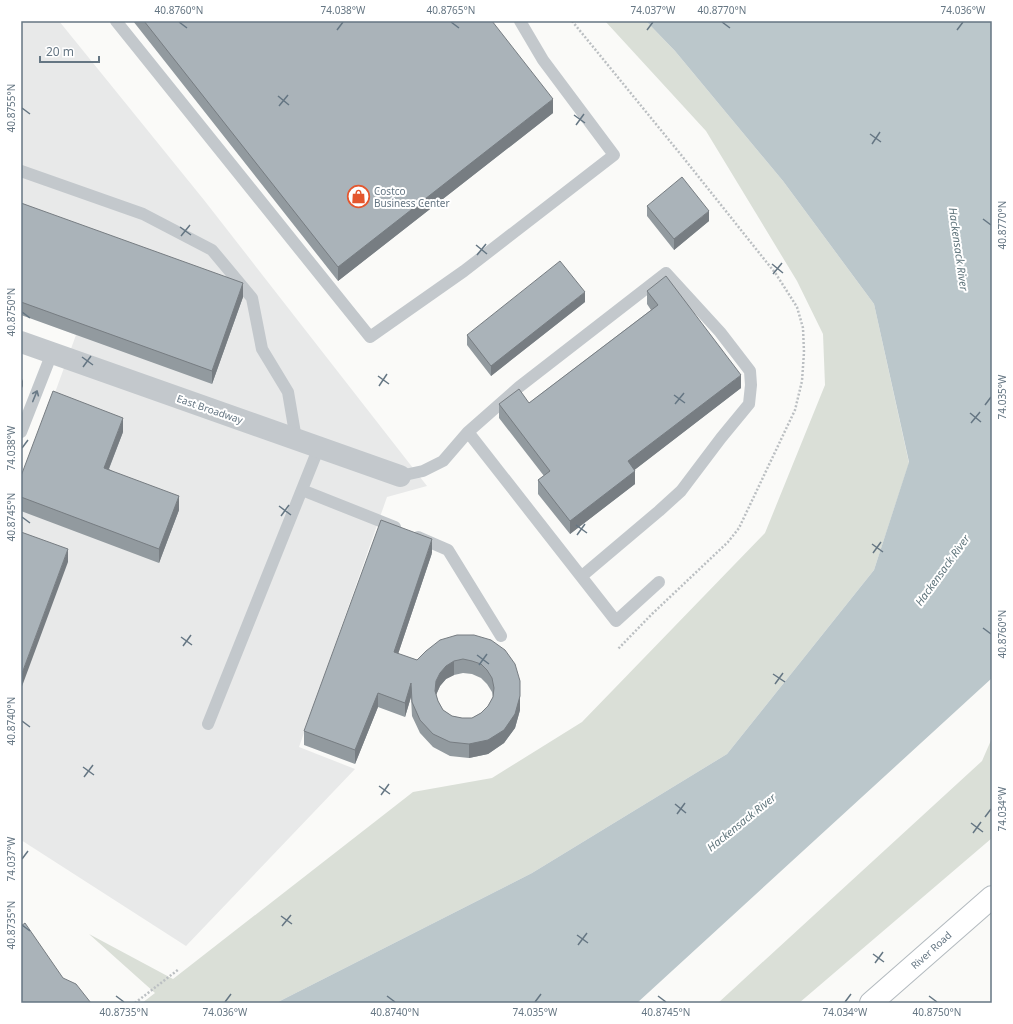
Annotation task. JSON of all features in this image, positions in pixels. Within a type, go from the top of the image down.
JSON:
[{"type":"main road","name":"River Road","points":[[871,1003],[991,898]]},
{"type":"street","name":"East Broadway","points":[[21,342],[400,476]]},
{"type":"lane","points":[[116,21],[370,337],[464,271],[614,155],[543,60],[520,21]]},
{"type":"lane","points":[[21,171],[144,214],[212,250],[252,298],[262,349],[288,392],[296,439]]},
{"type":"lane","points":[[400,476],[423,471],[443,461],[468,432],[519,387],[666,273],[720,332],[750,371],[751,385],[749,404],[681,491],[582,576]]},
{"type":"lane","points":[[21,432],[52,353]]},
{"type":"lane","points":[[468,432],[616,621],[659,582]]},
{"type":"lane","points":[[208,724],[319,447]]},
{"type":"lane","points":[[302,490],[370,516],[448,550],[501,636]]},
{"type":"path","points":[[135,1003],[179,969]]},
{"type":"shaded area","points":[[21,21],[59,21],[204,200],[427,486],[387,497],[299,747],[355,769],[186,946],[21,840],[21,486],[76,335],[21,314]]},
{"type":"shaded area","points":[[605,21],[646,21],[675,51],[783,181],[874,304],[909,463],[874,570],[727,754],[532,873],[276,1003],[142,1003],[155,993],[89,934],[173,979],[413,792],[492,778],[582,722],[765,533],[825,385],[823,334],[797,281],[706,131]]},
{"type":"shaded area","points":[[992,738],[992,838],[799,1003],[718,1003],[982,761]]},
{"type":"water","name":"Hackensack River","points":[[646,21],[992,21],[992,678],[637,1003],[276,1003],[532,873],[727,754],[874,570],[909,462],[874,304],[783,181],[675,51]]},
{"type":"building","name":"Costco Business Center","points":[[144,21],[492,21],[553,99],[338,267]]},
{"type":"building","points":[[682,177],[709,211],[674,239],[647,206]]},
{"type":"building","points":[[21,203],[243,283],[212,371],[21,302]]},
{"type":"building","points":[[560,261],[585,292],[491,366],[467,335]]},
{"type":"building","points":[[666,276],[741,375],[628,461],[635,471],[570,521],[538,480],[550,471],[499,404],[519,389],[529,403],[658,305],[647,291]]},
{"type":"building","points":[[53,391],[123,418],[104,468],[179,496],[159,549],[21,497],[21,476]]},
{"type":"building","points":[[381,520],[432,539],[394,652],[417,660],[440,640],[457,635],[474,635],[491,640],[505,650],[515,664],[520,681],[520,696],[515,714],[504,730],[488,740],[469,744],[450,742],[433,734],[420,720],[412,702],[411,683],[405,703],[378,693],[355,750],[304,731]],"holes":[[[463,659],[481,664],[492,678],[494,688],[493,697],[488,706],[481,713],[472,718],[452,716],[443,710],[438,701],[435,691],[436,681],[446,666],[454,661]]]},
{"type":"building","points":[[21,532],[68,549],[21,676]]},
{"type":"building","points":[[25,923],[63,978],[76,984],[91,1003],[21,1003],[21,926]]},
{"type":"place","name":"Costco Business Center","points":[[359,197]]}]
